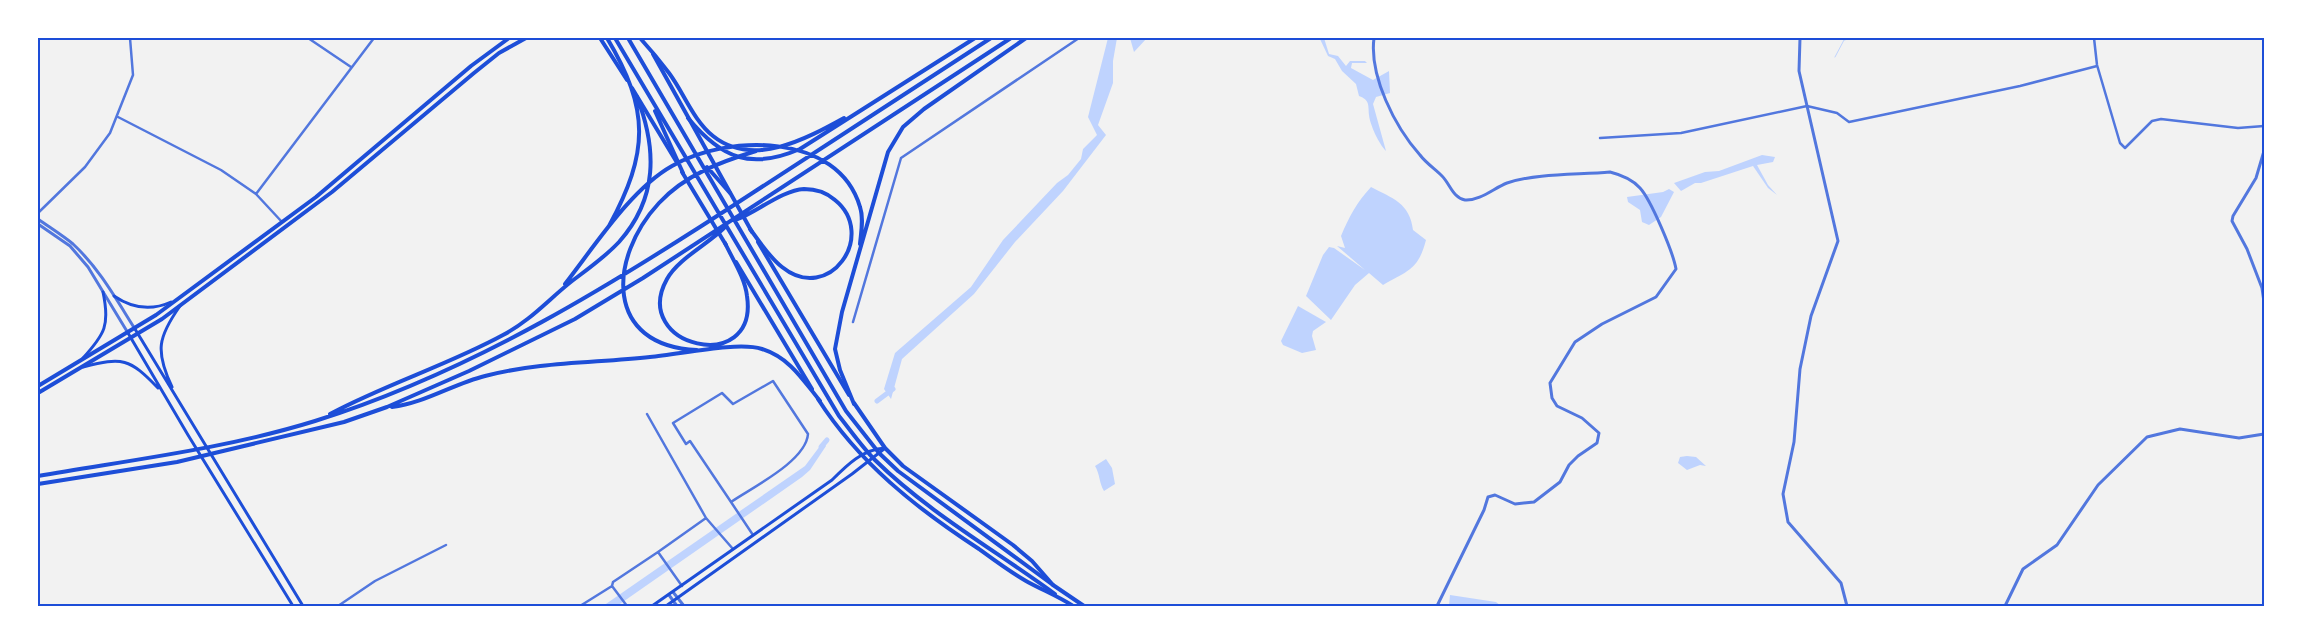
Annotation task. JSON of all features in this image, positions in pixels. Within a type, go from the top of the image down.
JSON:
[{"type":"main road","points":[[38,386],[135,329],[316,197],[471,66],[509,38]]},
{"type":"main road","points":[[38,393],[132,339],[181,305],[332,192],[474,72],[499,53],[526,38]]},
{"type":"main road","points":[[600,38],[637,96],[820,401]]},
{"type":"main road","points":[[604,234],[632,179],[638,155],[640,128],[636,103],[628,77],[607,38]]},
{"type":"main road","points":[[615,38],[839,416],[873,458],[893,477],[966,533],[1073,606]]},
{"type":"main road","points":[[628,38],[846,411],[879,453],[918,487],[1084,606]]},
{"type":"main road","points":[[642,38],[826,360],[885,448],[921,481],[1013,545],[1032,561],[1053,585]]},
{"type":"main road","points":[[642,38],[670,74],[699,121],[713,136],[730,146],[756,151]]},
{"type":"main road","points":[[688,118],[712,143],[729,153],[757,161],[778,158],[800,148],[975,38]]},
{"type":"main road","points":[[38,476],[244,440],[317,420],[384,396],[500,345],[570,308],[640,267],[991,38]]},
{"type":"main road","points":[[38,484],[177,462],[344,422],[387,407],[477,367],[575,318],[731,221],[1011,38]]},
{"type":"main road","points":[[854,404],[840,370],[835,349],[858,257],[888,152],[903,127],[924,109],[1026,38]]},
{"type":"main road","points":[[647,93],[683,173]]},
{"type":"main road","points":[[561,289],[602,258],[631,226],[647,191],[651,160],[650,134],[637,96]]},
{"type":"main road","points":[[715,350],[684,349],[669,346],[640,330],[631,318],[624,302],[622,284],[624,270],[627,254],[646,220],[673,190],[709,168],[756,151],[804,140],[872,103]]},
{"type":"main road","points":[[317,420],[504,335],[534,316],[561,289],[639,192],[673,165],[714,150],[743,144],[773,145],[801,152],[824,162],[843,177],[860,206],[862,219],[858,257]]},
{"type":"main road","points":[[697,156],[730,193]]},
{"type":"main road","points":[[725,243],[747,294],[747,316],[742,328],[732,338],[710,347],[699,346],[676,334],[668,323],[662,306],[663,288],[668,277],[684,260],[708,243],[731,221],[755,212],[785,195],[802,189],[818,190],[829,195],[842,205],[848,216],[852,240],[847,254],[829,274],[817,278],[801,278],[782,267],[750,229]]},
{"type":"main road","points":[[79,362],[96,344],[106,327],[106,307],[103,292]]},
{"type":"main road","points":[[114,296],[129,305],[157,309],[176,300]]},
{"type":"main road","points":[[178,401],[169,381],[160,351],[164,331],[181,305]]},
{"type":"main road","points":[[135,329],[303,606]]},
{"type":"main road","points":[[128,333],[292,606]]},
{"type":"main road","points":[[387,407],[410,405],[481,376],[529,366],[715,350],[760,348],[787,360],[861,455],[914,504],[1026,581],[1055,594]]},
{"type":"main road","points":[[82,368],[104,362],[127,361],[144,373],[163,392]]},
{"type":"main road","points":[[652,606],[832,480],[845,466],[861,455],[872,448],[885,448]]},
{"type":"main road","points":[[666,606],[885,448]]},
{"type":"street","points":[[38,213],[86,167],[110,133],[133,75],[130,38]]},
{"type":"street","points":[[308,38],[351,67]]},
{"type":"street","points":[[256,194],[374,38]]},
{"type":"street","points":[[853,322],[901,158],[1079,38]]},
{"type":"street","points":[[1374,38],[1372,51],[1375,65],[1386,100],[1396,123],[1419,155],[1442,176],[1457,196],[1464,200],[1473,199],[1499,186],[1522,180],[1610,172],[1622,174],[1641,189],[1674,254],[1676,268],[1656,297],[1602,324],[1574,342],[1550,383],[1552,398],[1557,406],[1582,418],[1593,426],[1599,433],[1597,443],[1578,456],[1569,465],[1560,482],[1534,502],[1515,504],[1495,496],[1488,497],[1484,510],[1437,606]]},
{"type":"street","points":[[1800,38],[1798,70],[1838,241],[1811,316],[1800,369],[1794,442],[1783,494],[1788,522],[1841,583],[1847,606]]},
{"type":"street","points":[[2094,38],[2097,66],[2120,143],[2125,148],[2152,121],[2161,119],[2238,128],[2264,126]]},
{"type":"street","points":[[1600,138],[1681,133],[1806,106],[1837,113],[1849,122],[2020,86],[2097,66]]},
{"type":"street","points":[[118,116],[220,170],[256,194],[282,222]]},
{"type":"street","points":[[2264,152],[2256,178],[2232,221],[2247,249],[2262,288],[2264,302]]},
{"type":"street","points":[[38,220],[72,243],[94,267],[135,329]]},
{"type":"street","points":[[38,224],[70,246],[88,267],[128,333]]},
{"type":"street","points":[[731,502],[798,457],[807,442],[808,434],[772,381],[733,404],[722,393],[674,423],[686,444],[690,441],[753,535]]},
{"type":"street","points":[[647,414],[706,518],[733,549]]},
{"type":"street","points":[[2005,606],[2023,568],[2057,545],[2098,486],[2147,437],[2180,429],[2239,438],[2264,434]]},
{"type":"street","points":[[580,606],[612,586],[613,582],[706,518]]},
{"type":"street","points":[[338,606],[375,581],[446,545]]},
{"type":"street","points":[[658,552],[682,586]]},
{"type":"street","points":[[612,586],[627,606]]},
{"type":"street","points":[[673,592],[684,606]]},
{"type":"street","points":[[669,595],[677,606]]},
{"type":"water","points":[[1108,38],[1117,38],[1113,61],[1113,83],[1098,125],[1106,135],[1063,191],[1015,242],[974,294],[902,359],[891,399],[884,389],[895,353],[971,287],[1003,240],[1057,183],[1068,175],[1081,159],[1083,149],[1097,135],[1088,117]]},
{"type":"water","points":[[1130,38],[1147,38],[1134,52]]},
{"type":"water","points":[[1324,38],[1329,54],[1338,56],[1346,66],[1350,61],[1365,61],[1367,63],[1352,63],[1351,68],[1373,80],[1389,71],[1390,93],[1376,97],[1373,104],[1386,151],[1373,129],[1367,101],[1359,96],[1356,84],[1342,71],[1335,59],[1328,56],[1320,39]]},
{"type":"water","points":[[1762,155],[1775,157],[1773,162],[1757,165],[1768,185],[1777,195],[1768,188],[1753,166],[1701,183],[1695,183],[1681,191],[1674,183],[1705,172],[1719,171]]},
{"type":"water","points":[[1371,187],[1393,198],[1404,207],[1408,213],[1413,230],[1426,240],[1423,250],[1420,258],[1411,268],[1383,285],[1369,273],[1355,285],[1331,320],[1306,296],[1323,255],[1329,247],[1334,248],[1365,270],[1337,246],[1345,248],[1341,236],[1354,210]]},
{"type":"water","points":[[1669,189],[1674,192],[1661,217],[1649,225],[1642,222],[1640,210],[1628,202],[1627,197],[1663,192]]},
{"type":"water","points":[[1298,306],[1326,322],[1313,331],[1312,336],[1316,350],[1302,353],[1283,345],[1281,341]]},
{"type":"water","points":[[823,442],[826,446],[810,470],[802,477],[617,606],[603,606],[805,466]]},
{"type":"water","points":[[1680,457],[1696,457],[1706,466],[1700,465],[1687,470],[1678,463]]},
{"type":"water","points":[[1106,459],[1112,468],[1115,484],[1104,491],[1095,466]]},
{"type":"water","points":[[1450,595],[1496,602],[1501,606],[1449,606]]},
{"type":"waterway","points":[[1835,57],[1844,40],[1853,38]]},
{"type":"waterway","points":[[877,401],[893,389]]},
{"type":"waterway","points":[[821,447],[827,440]]}]
